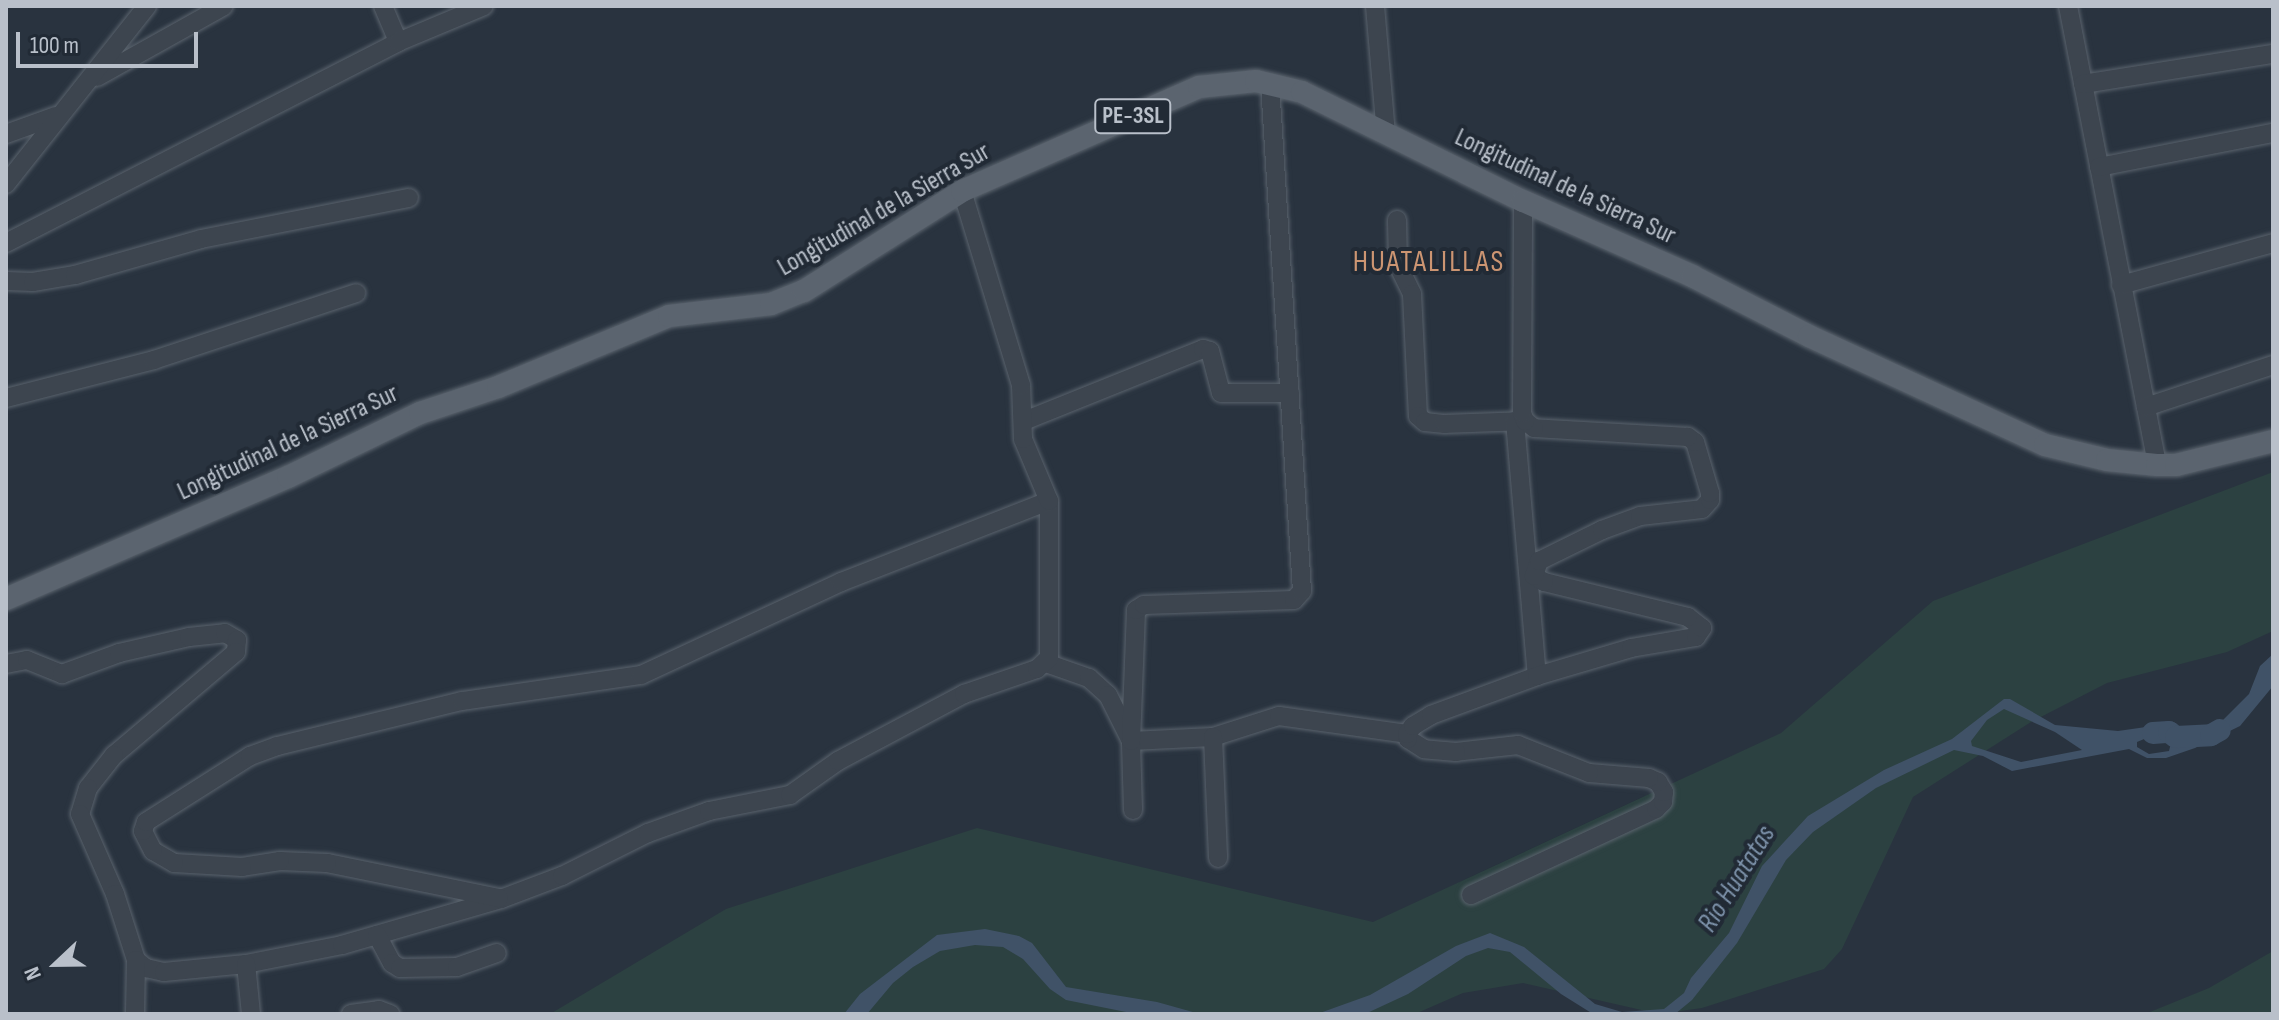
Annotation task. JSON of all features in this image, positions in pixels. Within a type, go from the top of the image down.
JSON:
[{"type":"main road","name":"Longitudinal de la Sierra Sur","points":[[6,599],[288,477],[420,413],[498,387],[669,316],[771,304],[804,291],[962,191],[1199,87],[1256,81],[1302,92],[1523,201],[1692,276],[1809,336],[2045,445],[2107,460],[2176,465],[2273,441]]},
{"type":"street","points":[[6,184],[41,144],[56,116],[91,80],[147,6]]},
{"type":"street","points":[[91,80],[224,6]]},
{"type":"street","points":[[383,6],[398,42]]},
{"type":"street","points":[[6,243],[398,42],[484,6]]},
{"type":"street","points":[[1375,6],[1386,134]]},
{"type":"street","points":[[2068,6],[2157,465]]},
{"type":"street","points":[[2083,84],[2273,54]]},
{"type":"street","points":[[1133,810],[1131,741],[1136,610],[1144,605],[1300,597],[1270,84]]},
{"type":"street","points":[[6,134],[56,116]]},
{"type":"street","points":[[2099,167],[2273,133]]},
{"type":"street","points":[[962,191],[1021,385],[1023,439],[1049,501],[1046,663]]},
{"type":"street","points":[[6,281],[33,282],[75,275],[152,250],[409,198]]},
{"type":"street","points":[[1523,201],[1520,421],[1537,676]]},
{"type":"street","points":[[1131,741],[1213,737],[1279,716],[1407,734],[1431,715],[1537,676],[1631,648],[1700,634],[1702,628],[1688,617],[1544,582],[1534,576],[1539,561],[1602,530],[1640,516],[1702,509],[1710,500],[1710,493],[1695,442],[1688,437],[1534,428],[1520,421],[1425,422],[1418,416],[1412,294],[1398,265],[1397,220]]},
{"type":"street","points":[[2121,285],[2273,243]]},
{"type":"street","points":[[6,398],[154,360],[356,293]]},
{"type":"street","points":[[1024,421],[1203,349],[1210,351],[1221,393],[1290,393]]},
{"type":"street","points":[[2146,407],[2273,365]]},
{"type":"street","points":[[501,899],[327,863],[280,861],[242,867],[174,863],[153,851],[143,831],[146,822],[158,814],[250,756],[277,746],[462,701],[641,675],[841,582],[1049,501]]},
{"type":"street","points":[[6,664],[27,660],[62,674],[119,653],[189,637],[225,633],[237,640],[236,652],[114,755],[94,778],[81,804],[80,814],[115,894],[136,960],[135,1014]]},
{"type":"street","points":[[136,960],[146,968],[164,972],[246,964],[377,935],[501,899],[562,876],[648,833],[709,811],[790,795],[838,761],[964,694],[1046,663],[1089,678],[1108,695],[1131,741]]},
{"type":"street","points":[[1407,734],[1413,745],[1441,751],[1518,745],[1589,773],[1649,778],[1658,782],[1664,792],[1663,802],[1656,809],[1471,895]]},
{"type":"street","points":[[1213,737],[1218,858]]},
{"type":"street","points":[[377,935],[392,963],[400,968],[457,967],[497,953]]},
{"type":"street","points":[[246,964],[251,1014]]},
{"type":"street","points":[[351,1014],[379,1010],[390,1014]]},
{"type":"green space","points":[[2273,472],[2273,631],[2227,652],[2107,683],[2031,722],[1913,797],[1842,949],[1824,969],[1702,1008],[1659,1014],[1523,983],[1463,993],[1415,1014],[550,1014],[726,909],[977,828],[1373,922],[1781,733],[1933,601]]},
{"type":"green space","points":[[2273,951],[2273,1014],[2145,1014],[2209,988]]},
{"type":"water","points":[[2273,654],[2273,686],[2240,726],[2166,758],[2147,758],[2129,749],[2012,771],[1983,756],[1954,750],[1876,788],[1813,832],[1786,860],[1737,943],[1692,1000],[1675,1014],[1593,1014],[1561,994],[1510,952],[1488,948],[1466,956],[1408,994],[1365,1014],[1317,1014],[1370,995],[1456,946],[1490,933],[1524,947],[1595,1004],[1622,1012],[1664,1009],[1684,993],[1691,978],[1729,933],[1762,866],[1808,816],[1884,770],[1952,739],[2004,699],[2010,699],[2055,725],[2118,731],[2167,724],[2175,726],[2180,739],[2184,740],[2222,721],[2249,694],[2260,666]],"holes":[[[2004,709],[2055,732],[2082,750],[2021,762],[1972,746],[1971,741],[1987,720]],[[2156,734],[2171,743],[2169,751],[2149,754],[2137,747],[2137,742]]]},
{"type":"water","points":[[985,929],[1019,936],[1032,943],[1066,987],[1157,1002],[1200,1014],[1136,1014],[1066,1000],[1050,989],[1023,959],[1003,947],[975,945],[940,951],[893,983],[867,1014],[844,1014],[860,994],[937,935]]},
{"type":"waterway","name":"Rio Huatatas","points":[[2153,733],[2169,732],[2176,737],[2211,735],[2220,730]]},
{"type":"district","name":"HUATALILLAS","points":[[1429,262]]}]
